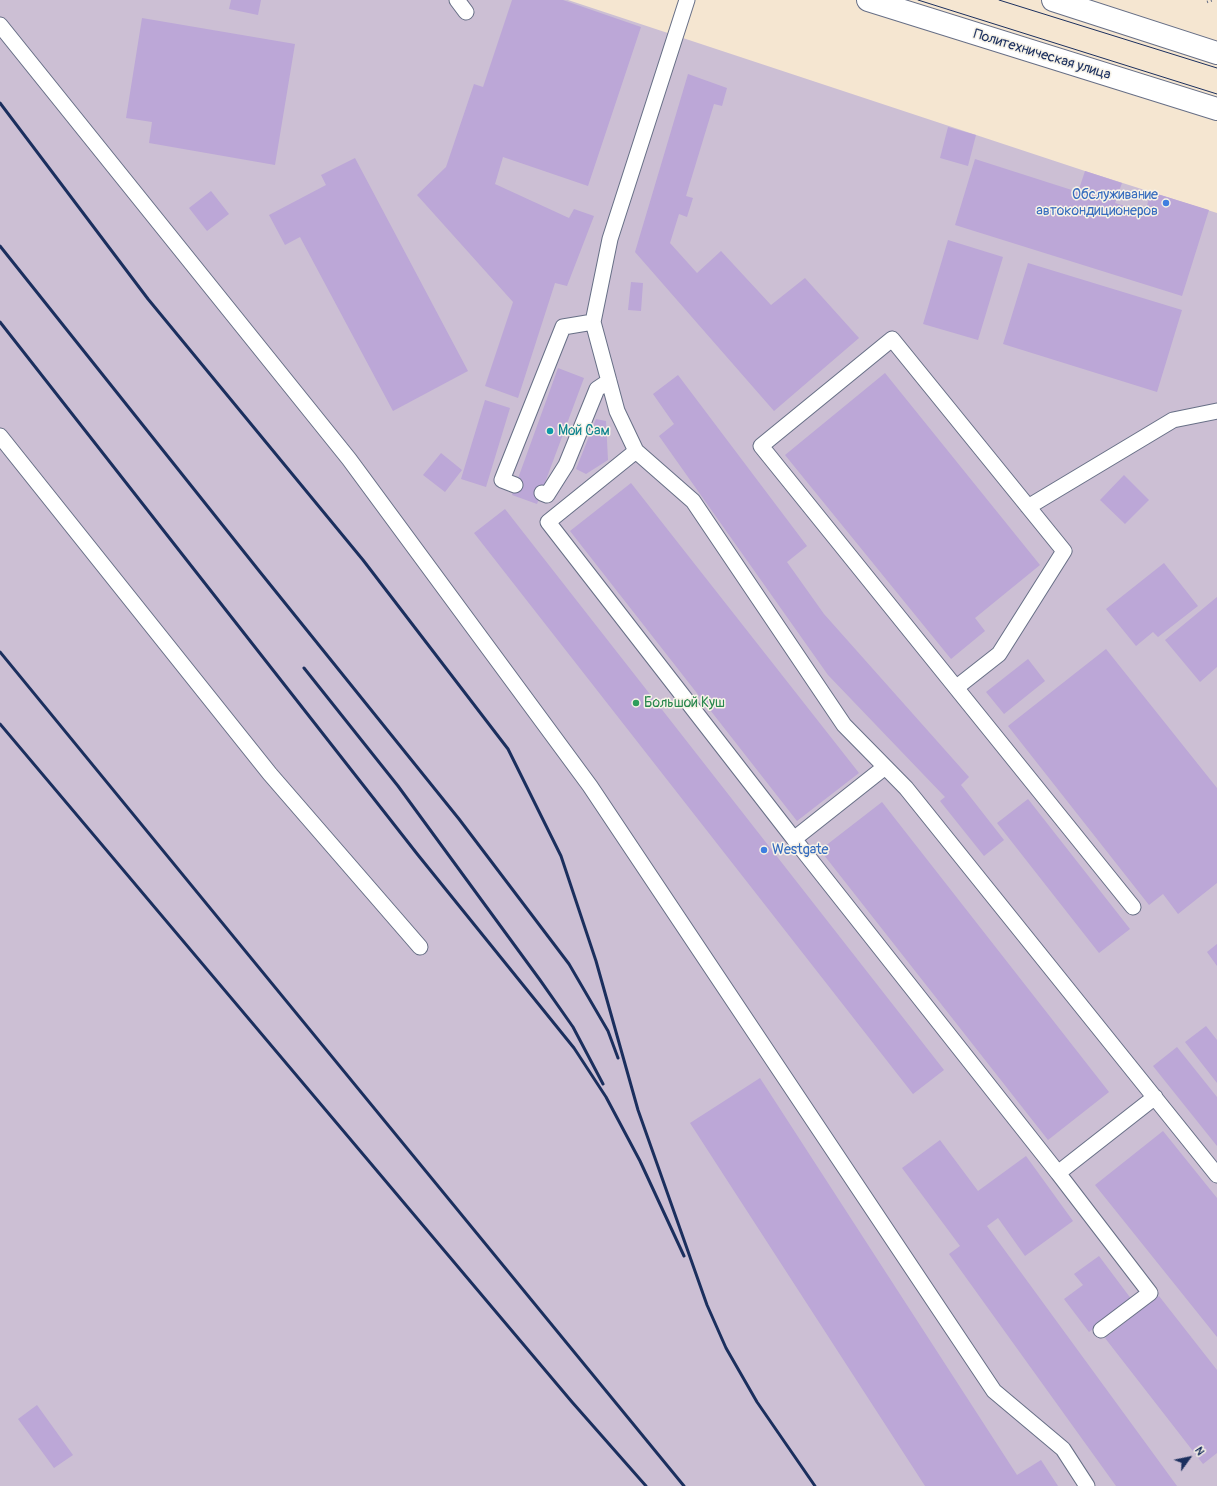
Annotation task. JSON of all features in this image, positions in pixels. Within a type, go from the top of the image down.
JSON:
[{"type":"main road","name":"Политехническая улица","points":[[868,0],[1217,109]]},
{"type":"main road","points":[[1061,1],[1217,53]]},
{"type":"lane","points":[[457,0],[466,12]]},
{"type":"lane","points":[[687,0],[610,239],[593,322],[617,411],[636,451],[693,500],[844,725],[906,788],[1217,1175]]},
{"type":"lane","points":[[0,24],[350,459],[590,786],[994,1391],[1063,1449],[1087,1486]]},
{"type":"lane","points":[[515,485],[502,480],[563,327],[593,322]]},
{"type":"lane","points":[[957,687],[999,654],[1064,551],[892,339],[761,446],[1133,907]]},
{"type":"lane","points":[[542,493],[548,495],[566,465],[597,390],[609,382]]},
{"type":"lane","points":[[1028,507],[1173,420],[1217,411]]},
{"type":"lane","points":[[0,436],[270,774],[420,947]]},
{"type":"lane","points":[[636,451],[548,522],[794,839],[1058,1173],[1150,1293],[1101,1330]]},
{"type":"lane","points":[[794,839],[885,766]]},
{"type":"lane","points":[[1058,1173],[1155,1097]]},
{"type":"path","points":[[1207,2],[1213,0]]},
{"type":"shaded area","points":[[0,0],[568,0],[1085,171],[1217,213],[1217,1486],[0,1486]]},
{"type":"building","points":[[231,0],[261,0],[258,15],[229,9]]},
{"type":"building","points":[[512,0],[563,0],[641,27],[588,186],[503,157],[495,184],[569,218],[574,209],[594,216],[567,286],[555,283],[518,398],[485,386],[513,302],[417,195],[446,167],[474,84],[483,87]]},
{"type":"building","points":[[142,18],[295,44],[275,165],[149,143],[152,122],[126,118]]},
{"type":"building","points":[[688,74],[727,88],[722,106],[714,104],[686,196],[693,198],[687,217],[679,214],[670,243],[697,273],[721,251],[771,305],[805,278],[859,338],[774,411],[635,252]]},
{"type":"building","points":[[948,127],[976,135],[968,166],[940,158]]},
{"type":"building","points":[[355,158],[468,371],[393,411],[300,237],[285,245],[269,215],[326,185],[321,175]]},
{"type":"building","points":[[975,159],[1078,192],[1085,171],[1122,183],[1115,203],[1145,212],[1151,192],[1209,210],[1182,296],[955,225]]},
{"type":"building","points":[[211,191],[229,214],[207,231],[189,208]]},
{"type":"building","points":[[948,240],[1003,257],[978,340],[923,324]]},
{"type":"building","points":[[1028,263],[1182,310],[1157,392],[1003,344]]},
{"type":"building","points":[[631,282],[643,283],[641,311],[628,310]]},
{"type":"building","name":"Мой Сам","points":[[558,368],[584,378],[537,504],[512,495]]},
{"type":"building","points":[[885,373],[1040,565],[975,618],[985,631],[951,659],[785,455]]},
{"type":"building","points":[[678,375],[807,546],[787,562],[824,614],[969,777],[961,785],[1004,840],[984,856],[940,801],[945,797],[828,675],[659,436],[674,424],[653,394]]},
{"type":"building","points":[[485,400],[510,408],[486,487],[461,479]]},
{"type":"building","points":[[596,419],[606,421],[608,460],[586,474],[576,469]]},
{"type":"building","points":[[441,453],[462,470],[445,492],[423,475]]},
{"type":"building","points":[[1124,475],[1149,500],[1125,524],[1100,500]]},
{"type":"building","points":[[631,483],[859,773],[797,821],[570,531]]},
{"type":"building","points":[[505,509],[944,1070],[913,1094],[474,533]]},
{"type":"building","points":[[1164,563],[1198,606],[1158,637],[1153,632],[1136,646],[1106,609]]},
{"type":"building","points":[[1217,597],[1217,667],[1200,682],[1165,640]]},
{"type":"building","points":[[1106,649],[1217,788],[1217,883],[1178,914],[1163,894],[1149,905],[1008,726]]},
{"type":"building","points":[[1028,659],[1045,681],[1004,714],[986,692]]},
{"type":"building","points":[[1028,799],[1130,929],[1099,953],[997,823]]},
{"type":"building","points":[[882,802],[1109,1092],[1048,1140],[820,850]]},
{"type":"building","points":[[1217,944],[1217,966],[1207,952]]},
{"type":"building","points":[[1206,1026],[1217,1040],[1217,1083],[1185,1042]]},
{"type":"building","points":[[1177,1047],[1217,1097],[1217,1146],[1153,1066]]},
{"type":"building","points":[[760,1078],[1017,1475],[1041,1460],[1058,1486],[925,1486],[690,1123]]},
{"type":"building","points":[[1163,1131],[1217,1198],[1217,1337],[1095,1185]]},
{"type":"building","points":[[940,1140],[978,1191],[1026,1156],[1073,1221],[1025,1256],[998,1218],[987,1226],[1177,1486],[1116,1486],[949,1254],[960,1246],[902,1168]]},
{"type":"building","points":[[1099,1256],[1132,1300],[1089,1332],[1064,1299],[1083,1285],[1074,1274]]},
{"type":"building","points":[[1159,1296],[1217,1370],[1217,1453],[1203,1464],[1105,1338]]},
{"type":"building","points":[[37,1405],[73,1455],[54,1468],[18,1419]]},
{"type":"tram line","points":[[918,0],[1217,94]]},
{"type":"tram line","points":[[999,0],[1217,68]]},
{"type":"railway","points":[[0,103],[148,299],[363,560],[508,749],[561,856],[596,961],[638,1110],[707,1305],[726,1348],[757,1402],[815,1486]]},
{"type":"railway","points":[[0,246],[459,819],[569,964],[608,1031],[618,1058]]},
{"type":"railway","points":[[0,322],[418,855],[574,1048],[606,1097],[640,1161],[684,1256]]},
{"type":"railway","points":[[0,652],[684,1486]]},
{"type":"railway","points":[[304,668],[398,786],[540,980],[573,1027],[603,1084]]},
{"type":"railway","points":[[0,724],[572,1402],[646,1486]]},
{"type":"place","name":"Обслуживание автокондиционеров","points":[[1166,203]]},
{"type":"place","name":"Мой Сам","points":[[550,431]]},
{"type":"place","name":"Большой Куш","points":[[636,703]]},
{"type":"place","name":"Westgate","points":[[764,850]]}]
